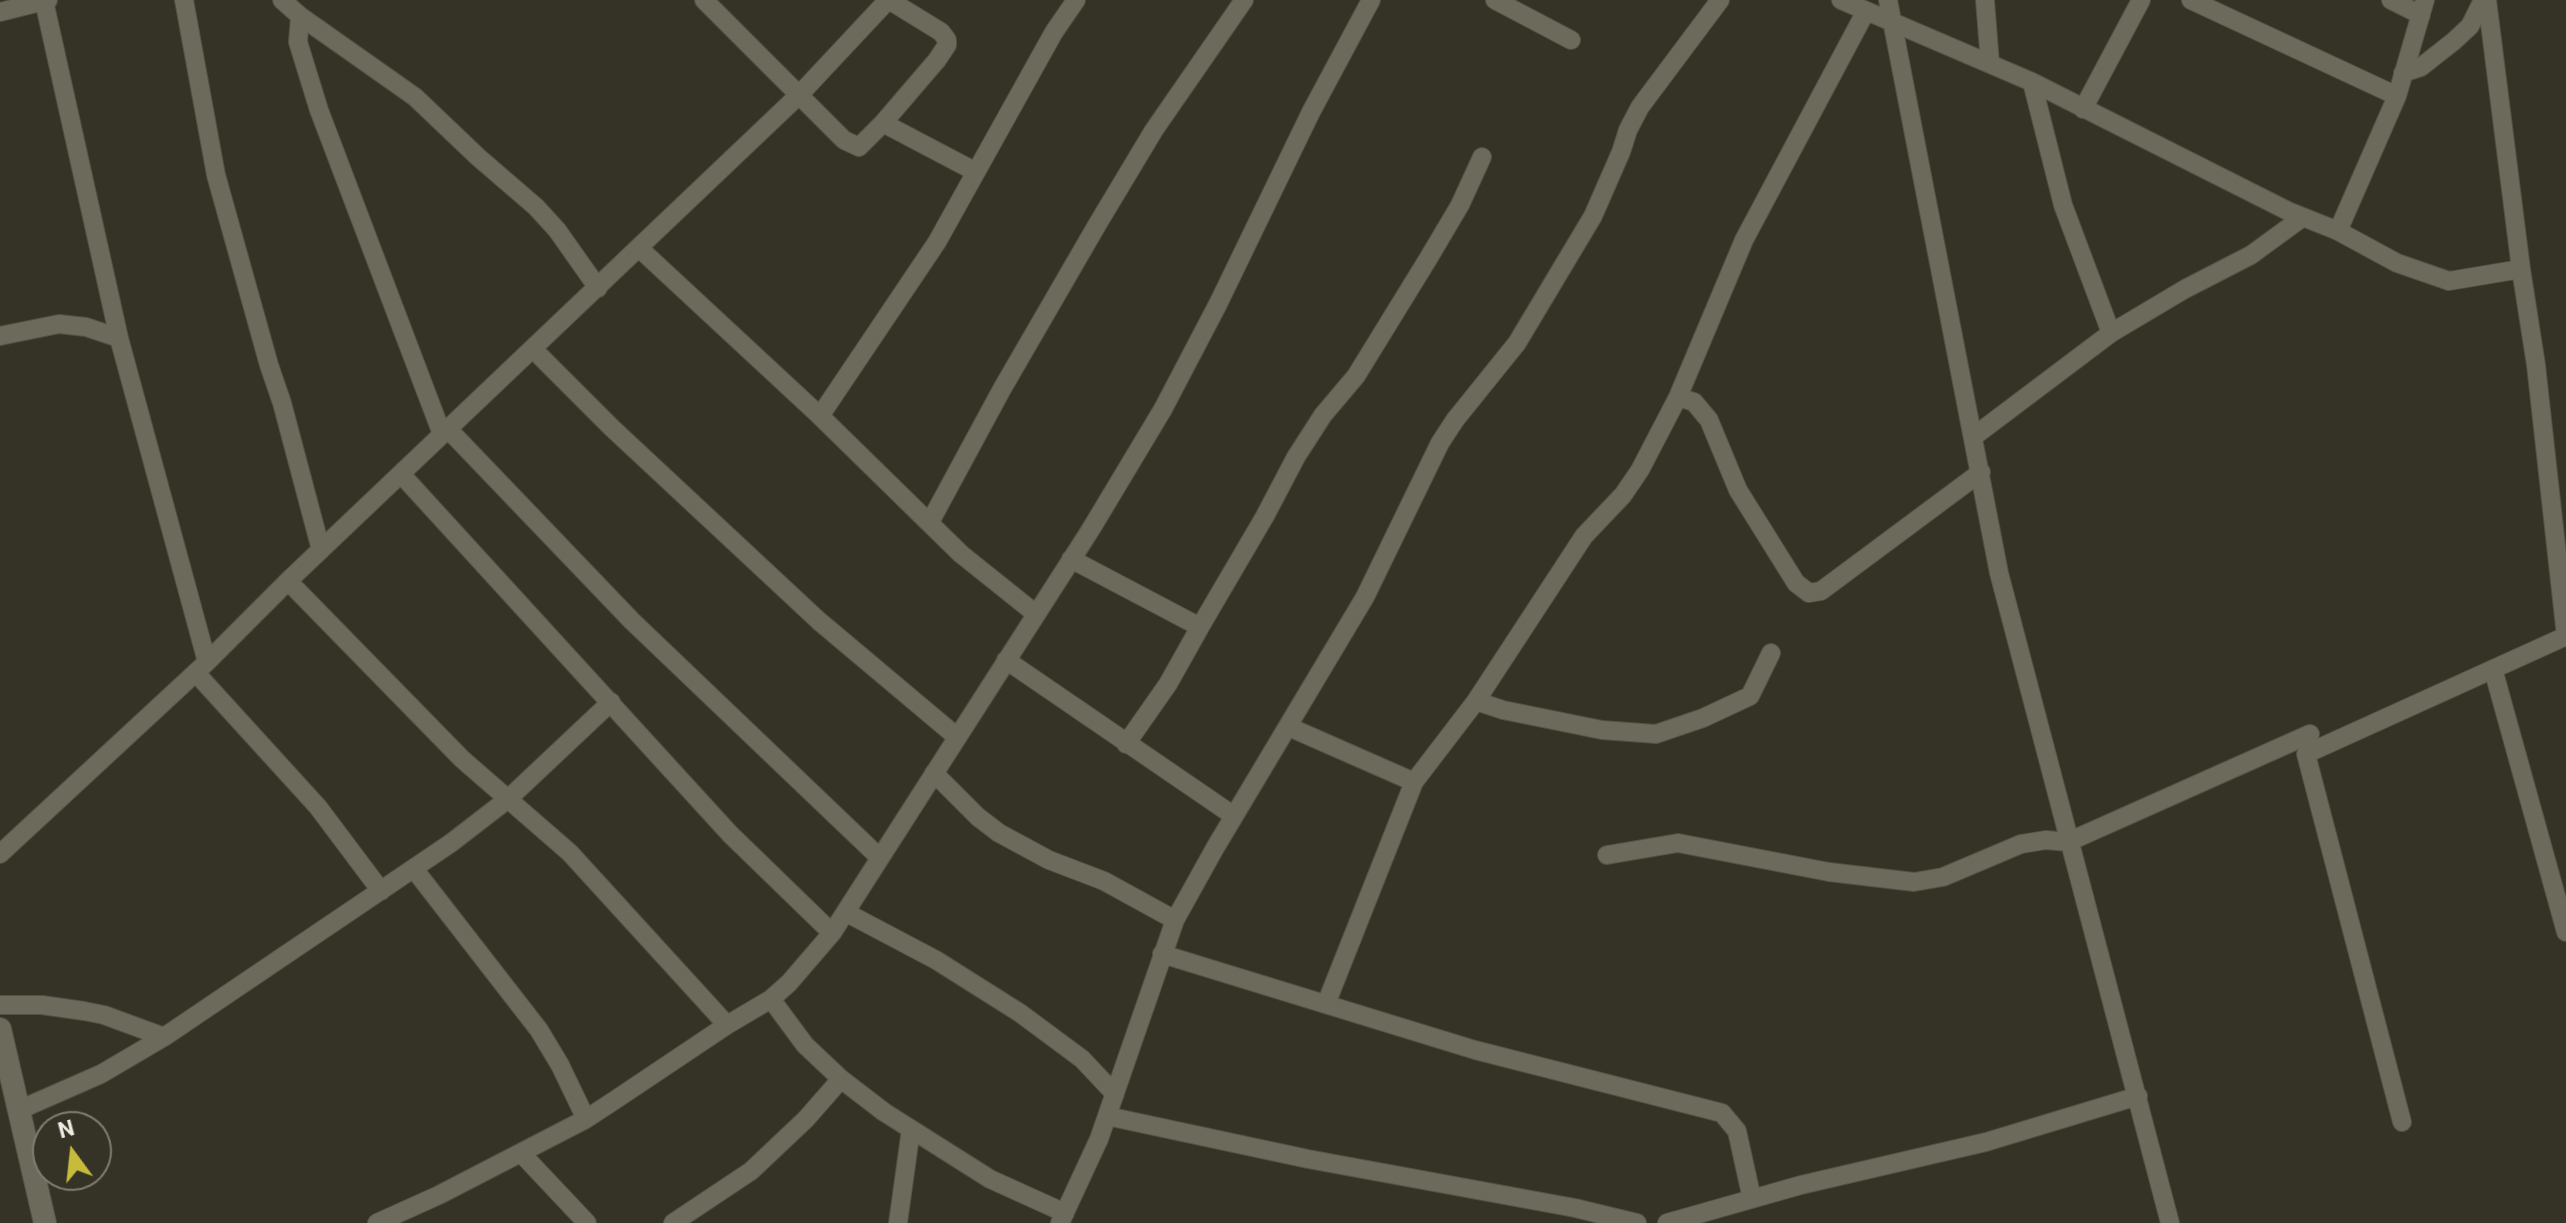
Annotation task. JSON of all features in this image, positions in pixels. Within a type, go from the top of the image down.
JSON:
[{"type":"street","points":[[184,0],[216,175],[321,550]]},
{"type":"street","points":[[282,0],[415,97],[536,207],[557,230],[598,288]]},
{"type":"street","points":[[0,854],[202,668],[288,581],[800,94],[889,0],[941,32],[947,40],[937,60],[859,147],[844,140],[800,94],[704,0]]},
{"type":"street","points":[[820,416],[937,242],[1054,32],[1076,0]]},
{"type":"street","points":[[930,522],[1002,389],[1105,211],[1154,130],[1244,0]]},
{"type":"street","points":[[377,1223],[586,1119],[771,999],[798,974],[832,933],[1163,409],[1311,112],[1371,0]]},
{"type":"street","points":[[1495,0],[1571,40]]},
{"type":"street","points":[[771,999],[805,1045],[841,1079],[911,1129],[990,1179],[1062,1218],[1107,1116],[1175,920],[1365,597],[1440,443],[1517,343],[1593,216],[1640,107],[1720,0]]},
{"type":"street","points":[[1841,0],[2032,82],[2303,217],[2338,231],[2397,263],[2449,281],[2521,269]]},
{"type":"street","points":[[1888,0],[1999,573],[2169,1223]]},
{"type":"street","points":[[1985,0],[1990,63]]},
{"type":"street","points":[[2083,109],[2141,0]]},
{"type":"street","points":[[2191,0],[2397,96]]},
{"type":"street","points":[[2338,231],[2397,96],[2423,8],[2391,0]]},
{"type":"street","points":[[2403,73],[2421,67],[2454,41],[2470,26],[2485,0]]},
{"type":"street","points":[[2402,1122],[2306,754],[2566,636],[2564,595],[2536,365],[2485,0]]},
{"type":"street","points":[[0,12],[46,1],[59,79],[119,338],[202,668],[318,807],[381,891]]},
{"type":"street","points":[[1326,1004],[1414,782],[1476,701],[1584,536],[1623,495],[1640,470],[1678,397],[1744,240],[1866,11]]},
{"type":"street","points":[[300,16],[298,42],[319,110],[445,432],[632,621],[880,858]]},
{"type":"street","points":[[2032,82],[2063,205],[2111,333]]},
{"type":"street","points":[[883,123],[976,172]]},
{"type":"street","points":[[1126,744],[1168,684],[1296,457],[1323,415],[1356,376],[1421,271],[1460,205],[1482,157]]},
{"type":"street","points":[[1973,437],[2111,333],[2185,289],[2251,255],[2303,217]]},
{"type":"street","points":[[639,248],[820,416],[961,554],[1036,614]]},
{"type":"street","points":[[0,336],[59,324],[86,327],[119,338]]},
{"type":"street","points":[[533,349],[612,428],[819,621],[957,737]]},
{"type":"street","points":[[1678,397],[1694,402],[1709,420],[1738,490],[1796,583],[1809,593],[1821,591],[1981,472]]},
{"type":"street","points":[[401,474],[730,834],[832,933]]},
{"type":"street","points":[[1071,559],[1200,627]]},
{"type":"street","points":[[288,581],[420,712],[462,759],[570,853],[727,1025]]},
{"type":"street","points":[[1476,701],[1503,710],[1602,730],[1656,734],[1703,718],[1750,696],[1771,653]]},
{"type":"street","points":[[1006,660],[1234,816]]},
{"type":"street","points":[[2493,669],[2566,932]]},
{"type":"street","points":[[19,1110],[101,1074],[164,1037],[414,869],[508,799],[611,702]]},
{"type":"street","points":[[1289,727],[1414,782]]},
{"type":"street","points":[[1607,855],[1678,843],[1829,872],[1914,882],[1943,877],[2021,844],[2046,840],[2068,842],[2310,734]]},
{"type":"street","points":[[934,773],[978,817],[999,833],[1049,860],[1104,881],[1175,920]]},
{"type":"street","points":[[414,869],[539,1030],[586,1119]]},
{"type":"street","points":[[847,913],[936,960],[1020,1013],[1082,1059],[1115,1094]]},
{"type":"street","points":[[1162,954],[1475,1050],[1722,1113],[1737,1131],[1752,1199]]},
{"type":"street","points":[[0,1005],[42,1005],[84,1011],[164,1037]]},
{"type":"street","points":[[0,1029],[45,1223]]},
{"type":"street","points":[[673,1223],[751,1171],[806,1119],[841,1079]]},
{"type":"street","points":[[1674,1222],[1801,1185],[1986,1142],[2138,1096]]},
{"type":"street","points":[[1107,1116],[1323,1162],[1575,1208],[1637,1223]]},
{"type":"street","points":[[898,1223],[911,1129]]},
{"type":"street","points":[[521,1153],[587,1223]]}]
